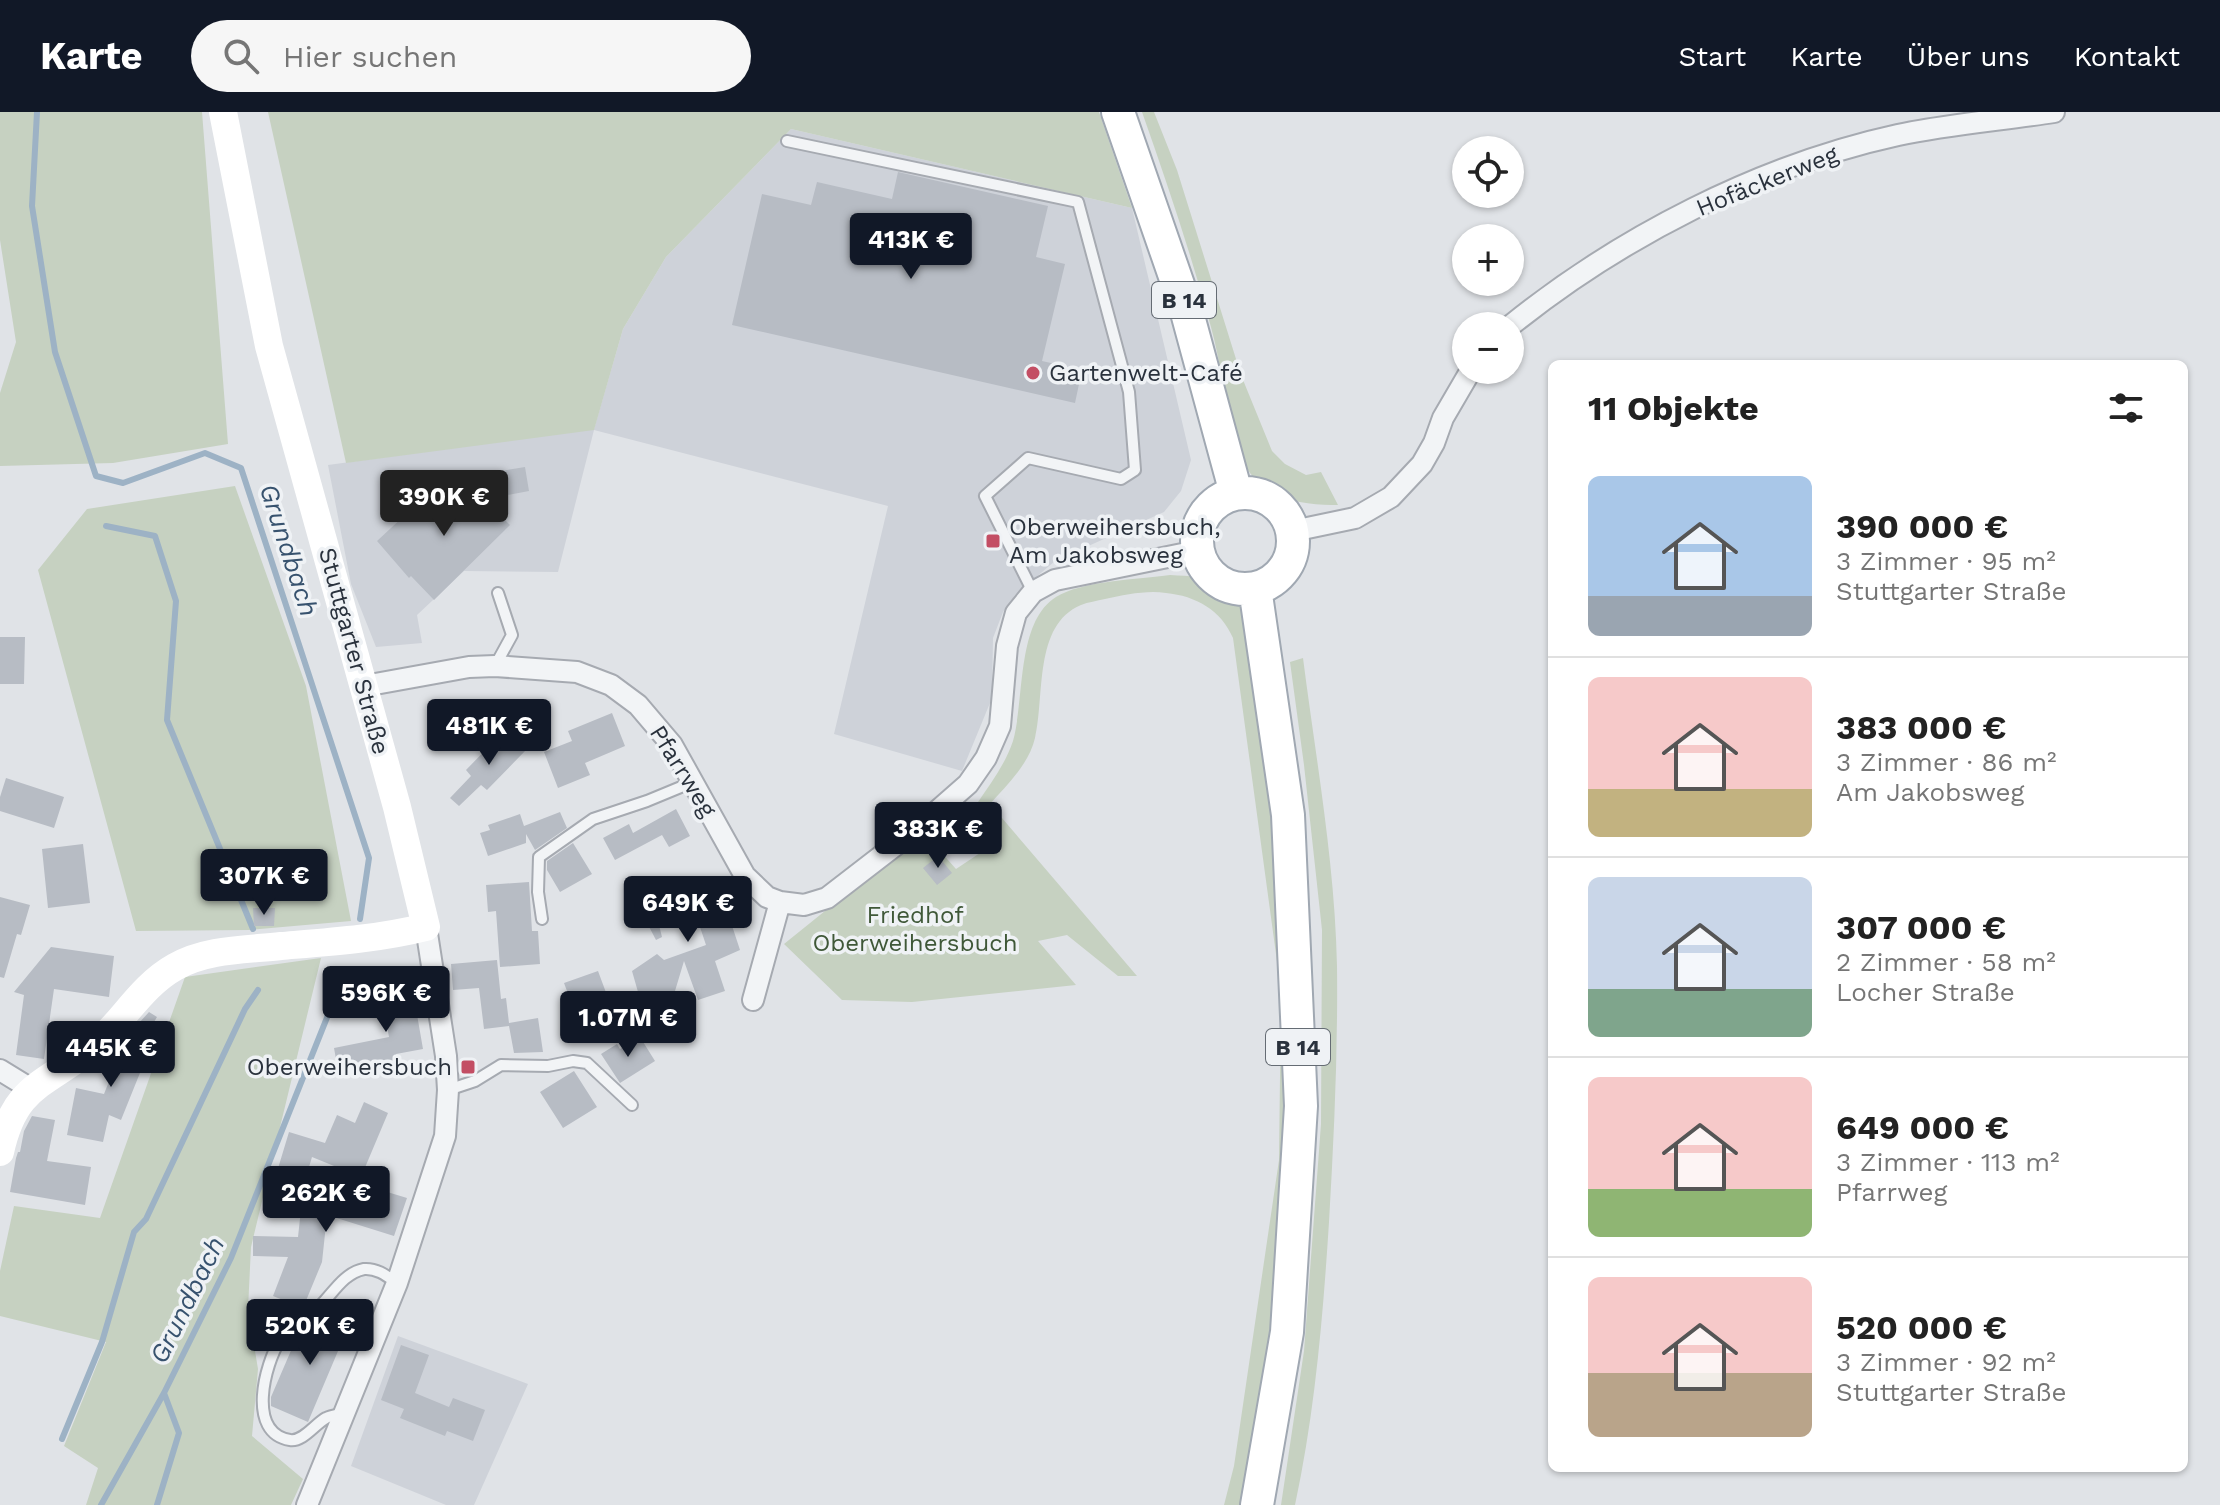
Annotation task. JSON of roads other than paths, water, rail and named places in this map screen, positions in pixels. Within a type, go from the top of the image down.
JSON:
[{"type":"main road","name":"B 14","points":[[1118,112],[1185,305],[1236,493]]},
{"type":"main road","points":[[1236,493],[1255,493],[1272,500],[1286,514],[1293,531],[1293,547],[1281,574],[1255,588],[1235,588],[1217,580],[1204,567],[1197,551],[1197,534],[1210,507],[1236,493]]},
{"type":"main road","name":"B 14","points":[[1255,588],[1288,815],[1301,1106],[1287,1332],[1257,1505]]},
{"type":"street","name":"Stuttgarter Straße","points":[[223,112],[269,346],[364,686],[426,927],[446,1056],[448,1090],[445,1136],[397,1283],[307,1505]]},
{"type":"street","name":"Hofäckerweg","points":[[1524,315],[1555,290],[1609,255],[1687,213],[1766,176],[1828,153],[1897,135],[2054,112]]},
{"type":"street","points":[[1293,531],[1355,518],[1391,497],[1422,464],[1463,384]]},
{"type":"street","points":[[753,1000],[780,902],[804,905],[827,898],[919,827],[968,784],[986,758],[1000,726],[1007,646],[1016,613],[1033,592],[1055,580],[1197,551]]},
{"type":"street","name":"Pfarrweg","points":[[364,686],[469,667],[495,666],[577,672],[611,685],[638,705],[672,745],[745,876],[767,897],[780,902]]},
{"type":"street","points":[[0,1152],[4,1132],[16,1105],[31,1089],[90,1050],[153,982],[187,962],[210,953],[385,937],[426,927]]},
{"type":"street","points":[[0,1070],[31,1089]]},
{"type":"lane","points":[[787,141],[1078,202],[1129,392],[1135,470],[1121,479],[1028,458],[985,496],[1033,592]]},
{"type":"lane","points":[[495,666],[512,635],[498,593]]},
{"type":"lane","points":[[542,919],[538,892],[539,857],[593,819],[693,782]]},
{"type":"lane","points":[[448,1090],[475,1081],[501,1065],[548,1066],[573,1061],[587,1063],[632,1105]]},
{"type":"lane","points":[[345,1414],[329,1416],[300,1438],[292,1440],[280,1436],[270,1428],[264,1415],[264,1384],[272,1360],[281,1339],[291,1327],[318,1307],[347,1278],[363,1269],[378,1271],[397,1283]]},
{"type":"waterway","name":"Grundbach","points":[[37,112],[32,206],[55,352],[96,476],[123,483],[205,453],[241,468],[369,858],[360,919]]},
{"type":"waterway","points":[[106,526],[155,536],[176,601],[167,720],[253,929]]},
{"type":"waterway","name":"Grundbach","points":[[101,1505],[164,1393],[231,1258],[346,970]]},
{"type":"waterway","points":[[62,1439],[102,1342],[134,1232],[146,1219],[245,1009],[258,990]]},
{"type":"waterway","points":[[157,1505],[179,1433],[164,1393]]},
{"type":"place","name":"Gartenwelt-Café","points":[[1033,373]]},
{"type":"place","name":"Oberweihersbuch, Am Jakobsweg","points":[[993,541]]},
{"type":"place","name":"Oberweihersbuch","points":[[468,1067]]},
{"type":"park label","name":"Friedhof Oberweihersbuch","points":[[915,929]]}]
